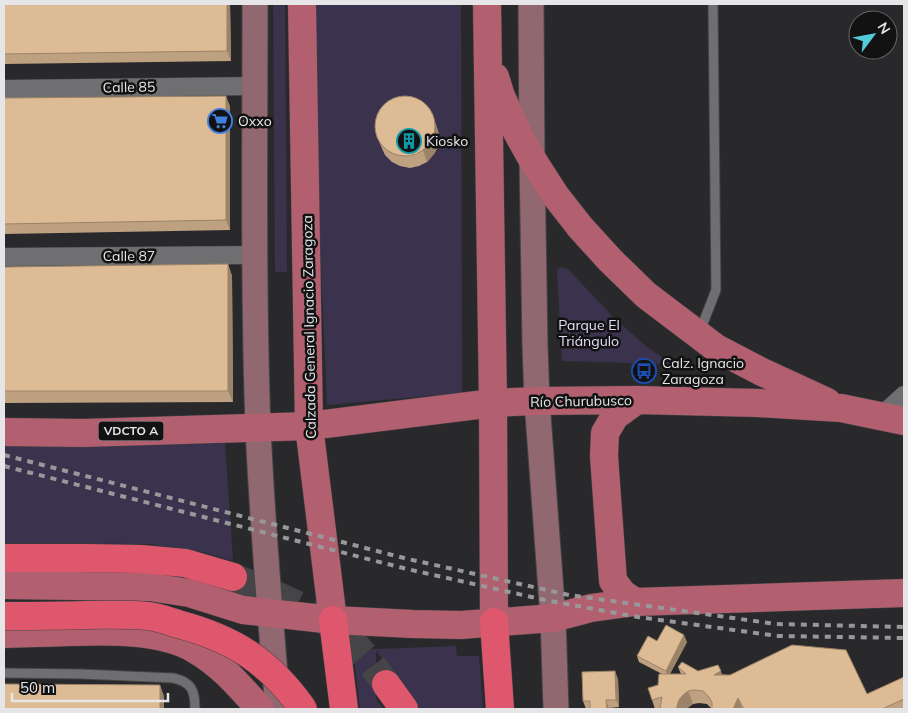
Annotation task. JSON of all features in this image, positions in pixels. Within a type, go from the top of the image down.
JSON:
[{"type":"highway","points":[[4,558],[142,559],[185,563],[233,577]]},
{"type":"highway","points":[[4,616],[150,616],[193,628],[228,641],[248,653],[281,681],[303,709]]},
{"type":"highway","name":"Calzada General Ignacio Zaragoza","points":[[333,620],[344,709]]},
{"type":"highway","points":[[494,622],[500,709]]},
{"type":"highway","points":[[386,684],[404,709]]},
{"type":"main road","points":[[255,4],[255,255],[258,428],[278,709]]},
{"type":"main road","name":"Calzada General Ignacio Zaragoza","points":[[302,4],[309,426],[333,620]]},
{"type":"main road","points":[[487,4],[494,622]]},
{"type":"main road","points":[[531,4],[535,346],[537,401],[553,618],[556,709]]},
{"type":"main road","points":[[488,54],[501,96],[518,134],[532,159],[555,195],[580,227],[610,260],[646,295],[716,348],[768,375],[841,408]]},
{"type":"main road","points":[[635,602],[623,594],[613,581],[604,456],[605,433],[610,424],[615,416],[637,400]]},
{"type":"main road","name":"Río Churubusco","points":[[258,428],[309,426],[493,403],[537,401],[637,400],[758,403],[841,408],[892,419]]},
{"type":"main road","name":"VDCTO A","points":[[4,432],[83,433],[258,428]]},
{"type":"main road","points":[[4,585],[150,587],[189,593],[243,610],[333,620],[462,625],[553,618],[591,608],[635,602],[904,593]]},
{"type":"main road","points":[[170,639],[222,633],[270,612]]},
{"type":"main road","points":[[4,634],[137,632],[170,639],[194,648],[216,663],[228,673],[260,709]]},
{"type":"street","name":"Calle 85","points":[[4,89],[255,86]]},
{"type":"street","name":"Calle 87","points":[[4,257],[255,255]]},
{"type":"street","points":[[892,419],[904,395]]},
{"type":"lane","points":[[698,335],[716,290],[714,4]]},
{"type":"lane","points":[[4,673],[173,678],[182,680],[192,689],[195,695],[196,709]]},
{"type":"green space","points":[[273,4],[285,4],[287,272],[275,272]]},
{"type":"green space","points":[[312,4],[461,4],[462,393],[327,405]]},
{"type":"green space","name":"Parque El Triángulo","points":[[561,267],[568,269],[614,318],[647,347],[671,364],[562,361],[557,271]]},
{"type":"green space","points":[[225,443],[233,561],[202,552],[150,544],[4,543],[4,444],[139,445]]},
{"type":"green space","points":[[456,646],[457,656],[479,656],[483,709],[420,709],[396,674],[376,651],[376,699],[384,709],[360,709],[353,650]]},
{"type":"building","points":[[4,4],[227,4],[227,51],[4,54]]},
{"type":"building","points":[[226,96],[226,220],[4,224],[4,98]]},
{"type":"building","name":"Kiosko","points":[[405,96],[422,101],[430,109],[435,126],[430,143],[422,151],[405,156],[388,151],[380,143],[375,126],[380,109],[388,101]]},
{"type":"building","points":[[228,264],[228,391],[4,391],[4,267]]},
{"type":"building","points":[[666,625],[684,635],[666,671],[637,656],[648,636],[657,641]]},
{"type":"building","points":[[792,645],[846,650],[867,694],[904,677],[904,699],[882,709],[744,709],[738,698],[733,709],[712,709],[712,702],[709,697],[703,691],[694,690],[688,691],[683,695],[679,700],[677,709],[660,709],[662,697],[652,700],[648,688],[658,685],[659,674],[686,674],[678,667],[682,662],[698,671],[718,665],[721,671],[714,675],[730,675]]},
{"type":"building","points":[[615,671],[616,700],[606,700],[607,709],[590,709],[590,701],[583,701],[582,672]]},
{"type":"building","points":[[4,684],[160,685],[160,709],[4,709]]},
{"type":"tunnel","points":[[233,577],[297,605],[328,622],[358,649],[386,684]]},
{"type":"railway","points":[[4,455],[408,559],[569,595],[776,624],[904,627]]},
{"type":"railway","points":[[4,466],[407,569],[545,600],[638,617],[778,636],[904,638]]},
{"type":"place","name":"Oxxo","points":[[220,121]]},
{"type":"place","name":"Kiosko","points":[[409,141]]},
{"type":"place","name":"Calz. Ignacio Zaragoza","points":[[644,371]]}]
